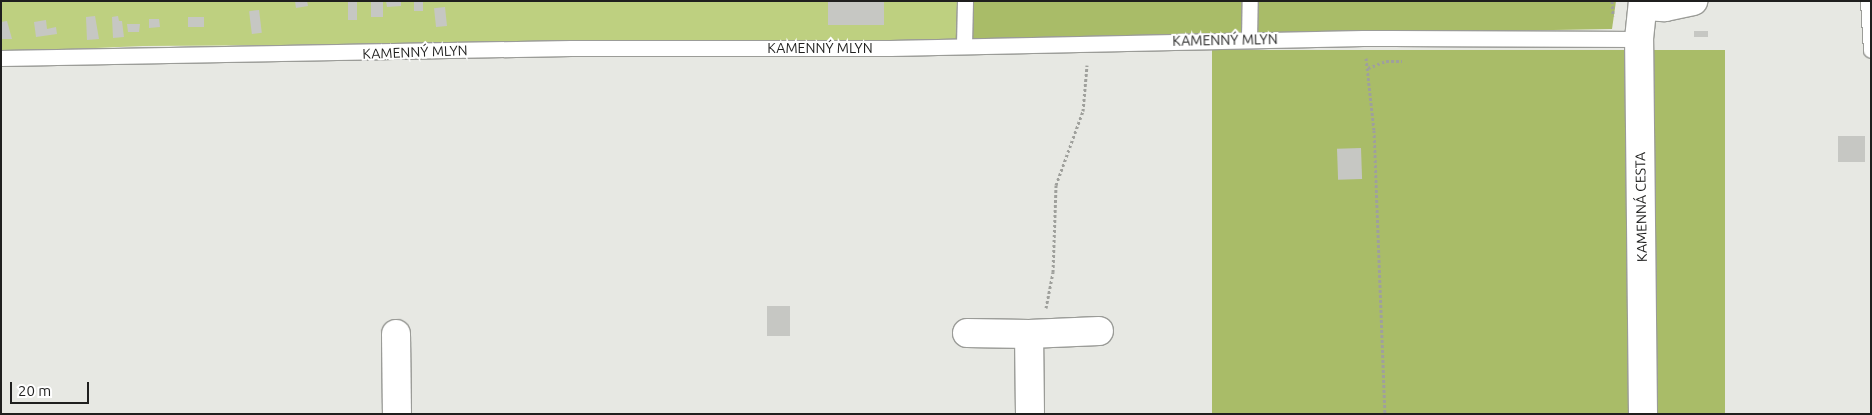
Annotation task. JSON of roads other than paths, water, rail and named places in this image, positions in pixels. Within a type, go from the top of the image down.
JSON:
[{"type":"street","points":[[1643,4],[1665,7],[1693,1]]},
{"type":"street","name":"KAMENNÁ CESTA","points":[[1643,4],[1639,39],[1643,414]]},
{"type":"street","points":[[967,333],[1038,334],[1099,331]]},
{"type":"street","points":[[396,334],[397,414]]},
{"type":"street","points":[[1030,414],[1038,334]]},
{"type":"lane","points":[[964,45],[965,1]]},
{"type":"lane","points":[[1249,40],[1250,1]]},
{"type":"lane","points":[[1868,1],[1871,50]]},
{"type":"lane","name":"KAMENNÝ MLYN","points":[[1,58],[1362,38],[1639,39]]}]
